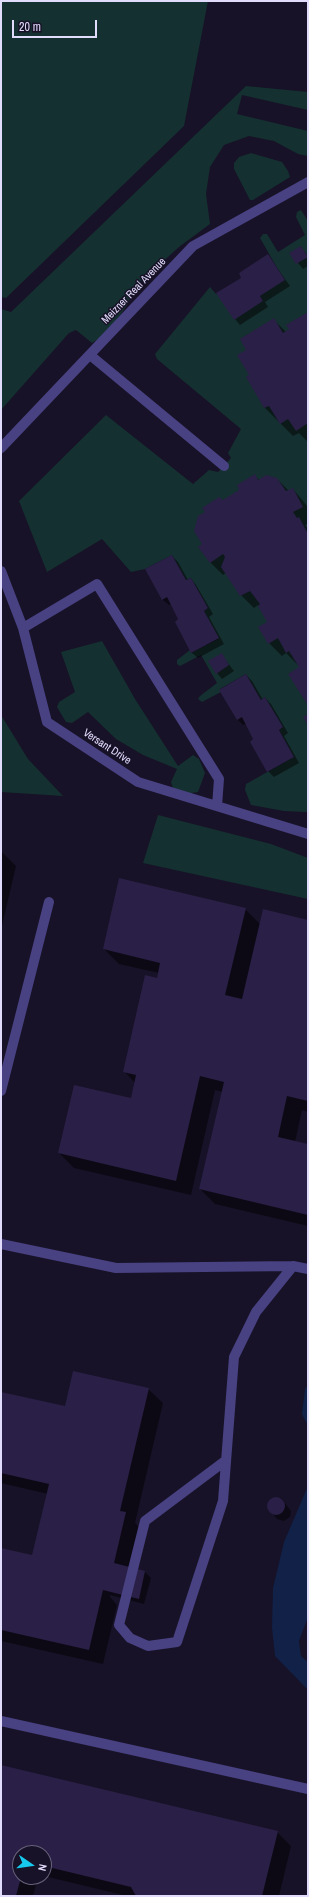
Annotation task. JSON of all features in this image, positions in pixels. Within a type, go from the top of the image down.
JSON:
[{"type":"street","name":"Meizner Real Avenue","points":[[1,448],[193,246],[308,182]]},
{"type":"street","points":[[90,354],[224,466]]},
{"type":"street","name":"Versant Drive","points":[[1,571],[23,628],[47,722],[138,782],[308,834]]},
{"type":"street","points":[[23,628],[97,584],[220,779],[217,806]]},
{"type":"street","points":[[1,1091],[49,902]]},
{"type":"street","points":[[1,1244],[116,1268],[294,1266],[308,1269]]},
{"type":"street","points":[[225,1461],[146,1521],[119,1625],[130,1638],[148,1646],[177,1642],[223,1500],[234,1357],[256,1312],[294,1266]]},
{"type":"street","points":[[1,1721],[308,1789]]},
{"type":"green space","points":[[1,1],[208,1],[184,126],[6,298],[1,297]]},
{"type":"green space","points":[[246,86],[308,92],[308,110],[242,95],[237,114],[308,131],[308,156],[298,154],[274,141],[249,136],[224,145],[210,167],[206,194],[210,224],[179,247],[136,286],[127,305],[108,333],[92,343],[76,330],[69,333],[1,410],[1,309],[11,312]]},
{"type":"green space","points":[[251,153],[282,162],[290,177],[253,200],[250,200],[234,169],[234,163],[239,157]]},
{"type":"green space","points":[[301,210],[308,221],[308,812],[284,811],[251,805],[245,790],[246,784],[294,757],[279,730],[283,727],[265,697],[261,700],[246,674],[220,689],[221,692],[202,702],[198,699],[217,683],[201,655],[180,666],[177,664],[177,660],[190,650],[191,653],[218,639],[204,611],[208,608],[191,578],[186,580],[172,555],[145,569],[131,572],[102,539],[47,572],[19,501],[106,415],[193,484],[209,470],[218,472],[224,466],[231,458],[228,453],[241,429],[157,359],[155,354],[210,287],[216,294],[263,301],[260,296],[284,280],[260,238],[263,234],[267,234],[278,252],[305,235],[296,217],[297,212]]},
{"type":"green space","points":[[102,641],[135,699],[178,766],[193,755],[199,759],[205,773],[198,792],[185,794],[173,788],[171,782],[177,769],[143,755],[116,739],[88,712],[72,723],[66,722],[57,707],[59,702],[75,692],[61,652]]},
{"type":"green space","points":[[1,715],[28,759],[63,796],[1,792]]},
{"type":"green space","points":[[158,815],[271,844],[308,858],[308,899],[143,863]]},
{"type":"water","points":[[308,1385],[308,1426],[302,1414],[305,1389]]},
{"type":"water","points":[[308,1486],[308,1617],[299,1641],[301,1656],[308,1662],[308,1690],[275,1656],[272,1628],[273,1588],[284,1542]]},
{"type":"building","points":[[301,246],[308,257],[296,264],[289,253]]},
{"type":"building","points":[[268,254],[285,280],[260,296],[263,301],[234,320],[216,293],[241,278],[239,273]]},
{"type":"building","points":[[308,312],[308,423],[296,431],[288,419],[280,424],[269,406],[264,408],[246,377],[249,375],[237,355],[246,350],[240,339],[274,318],[283,333],[289,329],[286,325]]},
{"type":"building","points":[[255,474],[258,480],[266,475],[277,478],[286,491],[293,488],[303,507],[293,512],[297,518],[299,517],[308,534],[307,704],[288,674],[299,667],[289,651],[286,653],[278,638],[268,644],[258,627],[267,622],[258,606],[260,604],[250,591],[240,596],[221,567],[225,557],[223,554],[210,563],[198,547],[202,544],[194,531],[198,516],[205,512],[202,508],[219,497],[223,500],[239,490],[237,485]]},
{"type":"building","points":[[172,555],[186,580],[191,578],[208,608],[204,611],[219,638],[191,653],[175,622],[178,619],[167,597],[162,600],[145,569]]},
{"type":"building","points":[[222,653],[229,665],[216,674],[208,661]]},
{"type":"building","points":[[246,674],[261,700],[265,697],[283,727],[279,730],[294,757],[267,772],[250,742],[253,739],[242,717],[237,720],[219,690]]},
{"type":"building","points":[[308,714],[308,725],[303,717]]},
{"type":"building","points":[[119,878],[246,908],[225,995],[242,999],[263,909],[308,920],[308,1101],[287,1096],[278,1137],[308,1144],[308,1215],[199,1189],[224,1082],[200,1076],[176,1181],[58,1153],[74,1085],[131,1098],[136,1075],[123,1072],[145,975],[157,978],[160,963],[103,949]]},
{"type":"building","points":[[73,1371],[149,1388],[120,1511],[126,1512],[114,1563],[145,1571],[139,1599],[103,1590],[89,1650],[1,1630],[1,1548],[32,1555],[49,1484],[1,1473],[1,1392],[65,1406]]},
{"type":"building","points":[[272,1497],[280,1497],[285,1502],[283,1513],[280,1515],[272,1515],[267,1510],[267,1502]]},
{"type":"building","points":[[1,1765],[278,1831],[262,1896],[136,1896],[131,1887],[52,1868],[52,1845],[12,1845],[12,1885],[19,1885],[16,1896],[1,1896]]}]
